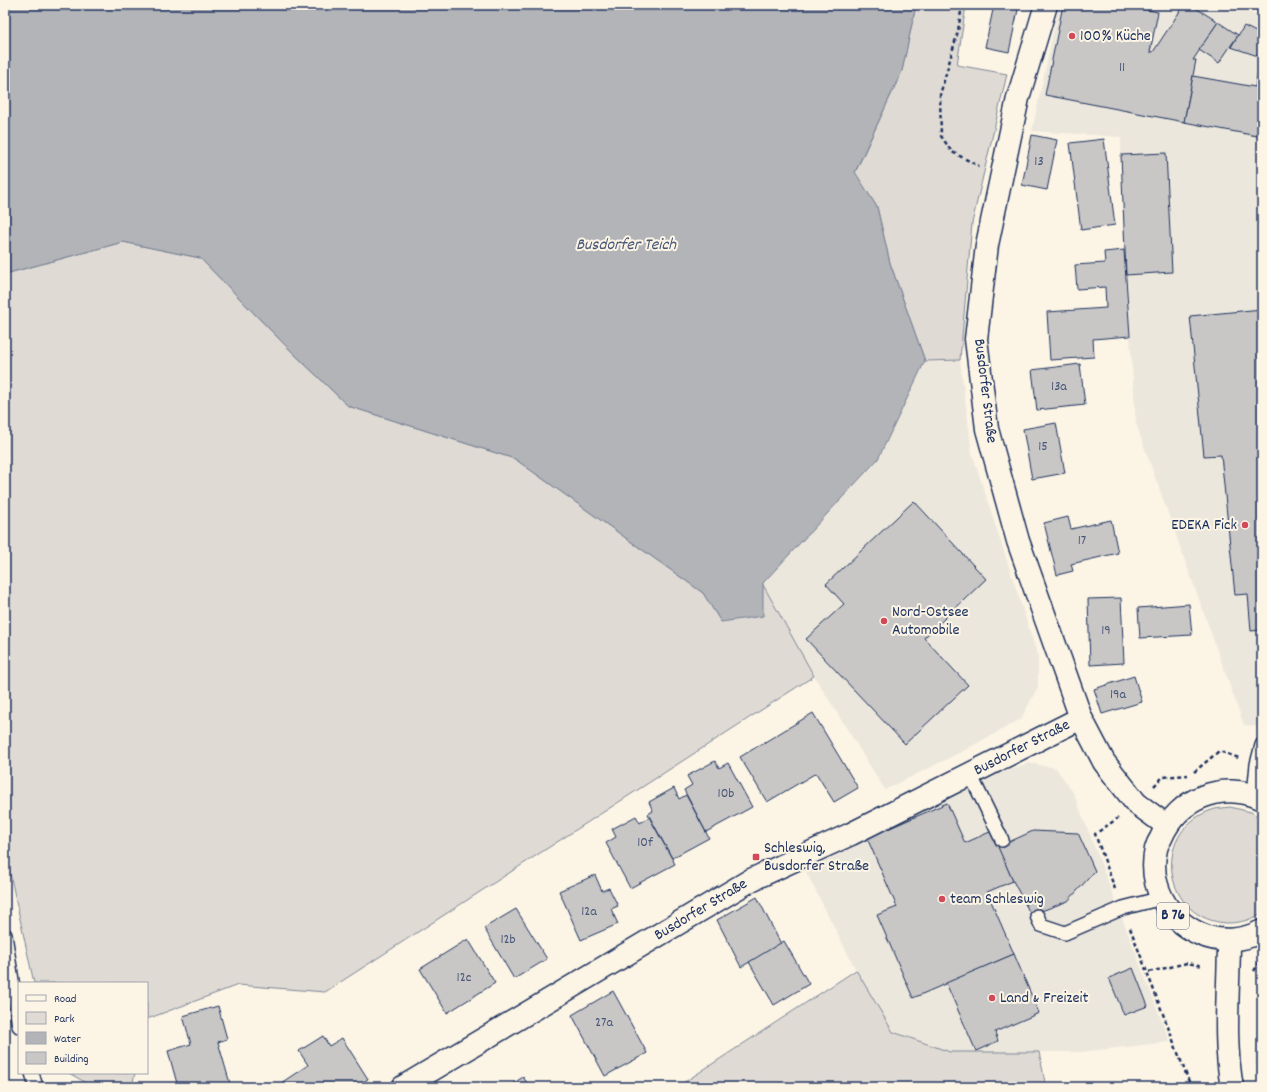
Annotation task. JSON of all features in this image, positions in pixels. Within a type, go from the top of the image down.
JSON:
[{"type":"street","name":"Busdorfer Straße","points":[[403,1087],[751,880],[851,834],[1081,718],[1018,541],[987,429],[976,339],[988,245],[1001,175],[1018,98],[1046,5]]},
{"type":"street","points":[[1081,718],[1104,762],[1136,803],[1166,825]]},
{"type":"street","name":"B 76","points":[[1258,797],[1229,791],[1204,795],[1183,807],[1166,825],[1156,848],[1155,874],[1162,898],[1173,916],[1189,929],[1208,937],[1229,940],[1252,937],[1262,931]]},
{"type":"street","points":[[1229,940],[1227,1024],[1229,1070],[1232,1087]]},
{"type":"lane","points":[[1258,797],[1257,764],[1262,745]]},
{"type":"lane","points":[[970,774],[1002,840]]},
{"type":"lane","points":[[1037,916],[1041,925],[1065,933],[1123,908],[1162,898]]},
{"type":"lane","points":[[5,935],[18,1020]]},
{"type":"lane","points":[[32,1074],[36,1087]]},
{"type":"path","points":[[962,5],[958,31],[940,95],[941,136],[952,152],[1001,175]]},
{"type":"path","points":[[1136,803],[1112,823],[1095,834],[1149,972],[1191,1087]]},
{"type":"path","points":[[1149,972],[1187,963],[1229,971]]},
{"type":"shaded area","points":[[1059,5],[1224,5],[1262,16],[1262,727],[1244,725],[1136,424],[1124,250],[1121,137],[1032,131]]},
{"type":"shaded area","points":[[960,360],[972,453],[1038,656],[1038,687],[1021,719],[965,750],[885,790],[814,676],[762,583],[878,459],[925,361]]},
{"type":"shaded area","points":[[1029,763],[1056,768],[1074,794],[1170,1042],[1081,1052],[950,1052],[893,1032],[856,970],[806,872],[897,821],[995,774]]},
{"type":"shaded area","points":[[1262,994],[1262,1087],[1259,1087],[1255,1062],[1258,1010]]},
{"type":"green space","points":[[916,5],[966,5],[957,65],[1007,74],[972,223],[960,360],[925,361],[890,263],[877,207],[855,173],[902,71]]},
{"type":"green space","points":[[123,242],[200,258],[286,346],[348,406],[515,459],[703,593],[721,622],[762,583],[814,676],[325,992],[238,985],[148,1019],[148,982],[34,982],[9,869],[5,836],[5,274]]},
{"type":"green space","points":[[1230,807],[1251,812],[1262,819],[1262,912],[1246,920],[1228,923],[1206,919],[1190,908],[1178,893],[1172,875],[1172,856],[1178,838],[1190,822],[1211,810]]},
{"type":"green space","points":[[856,970],[893,1032],[950,1052],[1039,1052],[1046,1087],[677,1087]]},
{"type":"green space","points":[[71,1074],[135,1074],[132,1087],[93,1087]]},
{"type":"water","name":"Busdorfer Teich","points":[[5,5],[916,5],[902,71],[855,172],[877,207],[890,263],[925,361],[878,459],[763,583],[763,616],[721,622],[703,593],[515,459],[348,406],[286,346],[200,258],[123,242],[5,274]]},
{"type":"building","points":[[994,5],[1019,5],[1009,52],[985,47]]},
{"type":"building","points":[[1063,5],[1122,5],[1158,12],[1150,52],[1153,52],[1184,5],[1191,5],[1218,22],[1193,60],[1196,60],[1184,122],[1045,95]]},
{"type":"building","points":[[1218,22],[1238,35],[1219,63],[1199,50]]},
{"type":"building","points":[[1244,26],[1262,35],[1261,57],[1231,47]]},
{"type":"building","points":[[1261,53],[1262,137],[1184,122],[1193,76],[1255,87]]},
{"type":"building","points":[[1032,135],[1057,140],[1047,190],[1022,185]]},
{"type":"building","points":[[1104,139],[1115,225],[1081,230],[1070,143]]},
{"type":"building","points":[[1166,153],[1172,272],[1126,275],[1121,155]]},
{"type":"building","points":[[1124,250],[1130,336],[1093,339],[1094,357],[1050,360],[1047,312],[1106,308],[1105,287],[1077,289],[1075,265],[1105,263],[1104,252]]},
{"type":"building","name":"EDEKA Fick","points":[[1262,309],[1262,630],[1251,631],[1248,594],[1235,595],[1221,455],[1204,456],[1190,316]]},
{"type":"building","points":[[1080,364],[1085,405],[1037,410],[1032,370]]},
{"type":"building","points":[[1056,423],[1065,473],[1032,479],[1023,429]]},
{"type":"building","name":"Nord-Ostsee Automobile","points":[[914,501],[986,579],[924,638],[968,685],[905,744],[806,639],[844,604],[826,584]]},
{"type":"building","points":[[1068,517],[1071,529],[1111,520],[1118,553],[1071,564],[1073,571],[1057,575],[1044,523]]},
{"type":"building","points":[[1121,598],[1124,663],[1090,665],[1088,599]]},
{"type":"building","points":[[1189,604],[1192,635],[1140,638],[1138,608]]},
{"type":"building","points":[[1134,676],[1142,702],[1102,714],[1094,689]]},
{"type":"building","points":[[813,713],[858,788],[834,802],[816,773],[767,802],[740,757]]},
{"type":"building","points":[[715,761],[719,768],[728,763],[752,807],[706,832],[684,790],[692,785],[687,776]]},
{"type":"building","points":[[674,788],[679,799],[686,795],[709,838],[672,858],[648,814],[653,811],[649,802]]},
{"type":"building","name":"team Schleswig","points":[[947,803],[965,843],[992,831],[1013,881],[987,892],[1014,954],[913,998],[877,915],[897,907],[867,838]]},
{"type":"building","points":[[636,816],[640,823],[649,817],[675,864],[630,888],[606,843],[616,837],[612,829]]},
{"type":"building","points":[[1033,831],[1078,833],[1095,871],[1068,901],[1031,915],[1013,881],[998,847]]},
{"type":"building","points":[[595,875],[602,891],[609,888],[618,906],[611,909],[618,924],[581,940],[559,891]]},
{"type":"building","points":[[757,897],[781,944],[741,967],[717,920]]},
{"type":"building","points":[[516,909],[547,959],[514,979],[484,928]]},
{"type":"building","points":[[468,939],[495,983],[447,1013],[420,969]]},
{"type":"building","points":[[784,941],[809,984],[774,1005],[749,962]]},
{"type":"building","name":"Land & Freizeit","points":[[1014,954],[1039,1013],[995,1032],[998,1041],[976,1051],[946,983]]},
{"type":"building","points":[[1133,968],[1148,1006],[1124,1015],[1109,978]]},
{"type":"building","points":[[613,991],[647,1053],[605,1076],[572,1015]]},
{"type":"building","points":[[218,1006],[227,1039],[218,1042],[231,1087],[178,1087],[168,1051],[191,1044],[183,1016]]},
{"type":"building","points":[[323,1036],[329,1046],[342,1038],[368,1079],[355,1087],[275,1087],[308,1065],[299,1051]]},
{"type":"building","points":[[5,1043],[8,1087],[5,1087]]},
{"type":"building","points":[[523,1077],[530,1087],[508,1087]]},
{"type":"place","name":"100% Küche","points":[[1072,36]]},
{"type":"place","name":"EDEKA Fick","points":[[1245,525]]},
{"type":"place","name":"Nord-Ostsee Automobile","points":[[884,621]]},
{"type":"place","name":"Schleswig, Busdorfer Straße","points":[[756,857]]},
{"type":"place","name":"team Schleswig","points":[[942,899]]},
{"type":"place","name":"Land & Freizeit","points":[[992,998]]}]
